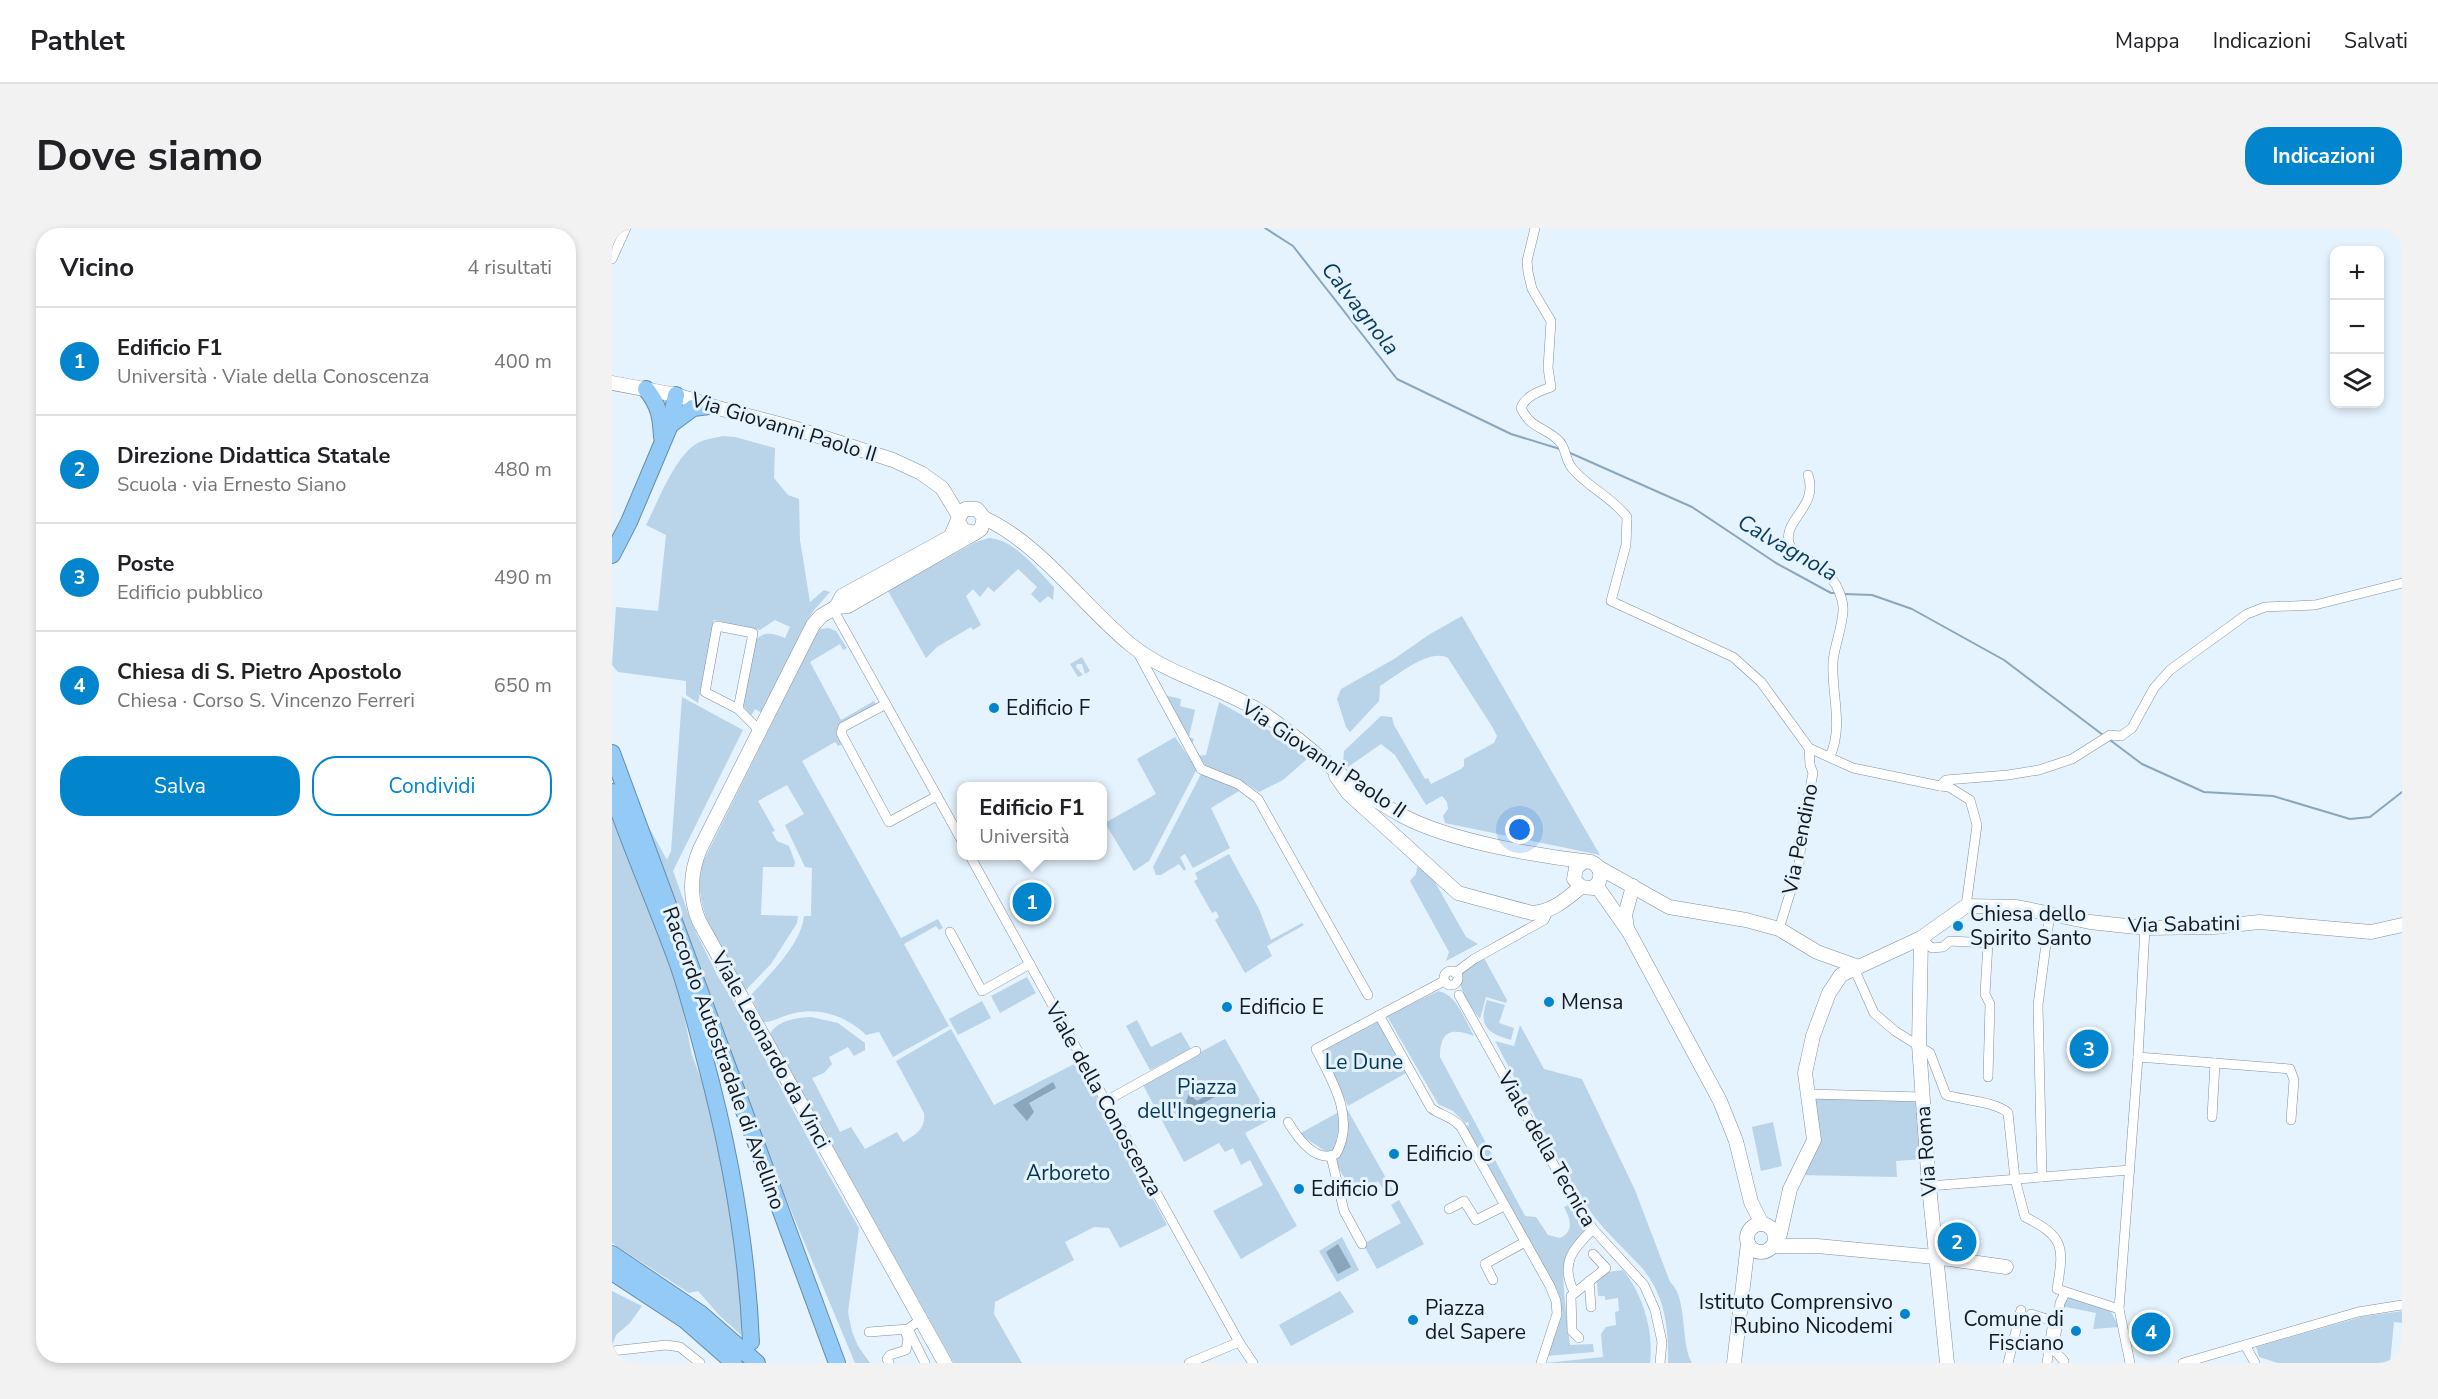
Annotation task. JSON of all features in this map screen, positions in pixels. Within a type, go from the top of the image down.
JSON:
[{"type":"highway","points":[[646,388],[656,400],[666,424]]},
{"type":"highway","points":[[612,555],[629,522],[662,441],[676,395]]},
{"type":"highway","points":[[666,424],[693,408],[709,406]]},
{"type":"highway","points":[[612,529],[635,504]]},
{"type":"highway","name":"Raccordo Autostradale di Avellino","points":[[612,753],[837,1363]]},
{"type":"highway","points":[[612,792],[679,968],[718,1108],[731,1167],[740,1228],[749,1294],[751,1342]]},
{"type":"highway","points":[[748,1122],[763,1148],[847,1363]]},
{"type":"highway","points":[[612,1254],[637,1279],[734,1363]]},
{"type":"highway","points":[[612,1272],[637,1279],[701,1314],[757,1363]]},
{"type":"highway","points":[[709,1339],[713,1349],[727,1363]]},
{"type":"street","points":[[612,260],[626,228]]},
{"type":"street","points":[[1534,228],[1527,261],[1528,272],[1532,289],[1551,321],[1548,368],[1551,387],[1532,395],[1522,403],[1521,408],[1528,422],[1537,428],[1546,430],[1562,443],[1564,455],[1582,479],[1610,499],[1627,517],[1626,545],[1611,602],[1733,657],[1761,682],[1809,748],[1852,768],[1949,787],[1970,800],[1977,825],[1966,906],[1918,940],[1840,975],[1829,993],[1813,1036],[1805,1073],[1814,1140],[1790,1190],[1780,1234],[1745,1280]]},
{"type":"street","name":"Via Giovanni Paolo II","points":[[612,383],[676,395],[794,428],[893,460],[921,473],[948,494],[973,507]]},
{"type":"street","points":[[1809,476],[1812,485],[1811,495],[1788,535],[1789,545],[1796,553],[1816,564],[1827,574],[1840,593],[1844,610],[1834,653],[1832,675],[1837,735],[1830,756]]},
{"type":"street","name":"Via Giovanni Paolo II","points":[[948,494],[959,519]]},
{"type":"street","points":[[973,507],[980,511],[984,518],[983,526],[977,532],[848,606],[835,608],[842,596],[950,537],[964,509],[973,507]]},
{"type":"street","name":"Via Giovanni Paolo II","points":[[984,518],[1008,532],[1027,547],[1136,648],[1156,662],[1255,708],[1353,784],[1402,816],[1435,830],[1583,862]]},
{"type":"street","points":[[959,519],[963,530],[1008,532]]},
{"type":"street","points":[[1940,786],[1946,780],[2039,770],[2072,759],[2106,737],[2121,736],[2132,728],[2154,688],[2170,670],[2247,614],[2265,607],[2315,605],[2402,583]]},
{"type":"street","points":[[835,608],[957,832]]},
{"type":"street","name":"Viale Leonardo da Vinci","points":[[835,608],[821,616],[813,625],[694,863],[691,892],[694,910],[945,1363]]},
{"type":"street","points":[[738,709],[753,633],[717,627],[705,692],[738,709],[761,732]]},
{"type":"street","points":[[1136,648],[1201,769],[1238,784],[1258,799],[1368,995]]},
{"type":"street","points":[[886,704],[843,727],[841,733],[858,767],[889,822],[937,796]]},
{"type":"street","name":"Via Pendino","points":[[1779,929],[1799,864],[1803,824],[1813,773],[1809,748]]},
{"type":"street","points":[[1329,764],[1348,793],[1458,892],[1532,913],[1549,910]]},
{"type":"street","name":"Via Giovanni Paolo II","points":[[1548,855],[1577,881]]},
{"type":"street","name":"Viale della Conoscenza","points":[[972,860],[1239,1342],[1253,1363]]},
{"type":"street","points":[[1288,1122],[1299,1140],[1318,1153],[1331,1156],[1339,1150],[1344,1123],[1339,1093],[1316,1049],[1451,980],[1474,959],[1544,920],[1549,910],[1577,881],[1576,868],[1583,862],[1591,862],[1669,908],[1746,920],[1779,929],[1817,952],[1856,966]]},
{"type":"street","points":[[1577,881],[1589,889],[1596,885],[1600,879],[1598,867]]},
{"type":"street","points":[[1596,885],[1629,932],[1720,1101],[1736,1141],[1751,1202],[1764,1225],[1774,1231],[1772,1246]]},
{"type":"street","points":[[1629,932],[1625,915],[1633,886]]},
{"type":"street","name":"Via Sabatini","points":[[1966,906],[2017,907],[2090,922],[2145,928],[2214,927],[2259,922],[2371,932],[2402,925]]},
{"type":"street","points":[[2042,1177],[2038,1005],[2050,913]]},
{"type":"street","points":[[2130,1363],[2119,1310],[2145,928]]},
{"type":"street","points":[[950,932],[982,991],[1030,964]]},
{"type":"street","points":[[1918,940],[1932,948],[1944,947],[1950,941],[1988,943],[1985,994],[1990,1004],[1988,1077]]},
{"type":"street","name":"Via Roma","points":[[1918,940],[1922,1097],[1935,1257],[1947,1363]]},
{"type":"street","points":[[1856,966],[1857,975],[1874,1013],[1895,1031],[1930,1053],[1946,1095],[1969,1102],[2002,1107],[2008,1113],[2015,1179],[2025,1217],[2047,1228],[2057,1240],[2061,1256],[2057,1289],[2119,1310]]},
{"type":"street","name":"Viale della Tecnica","points":[[1451,980],[1569,1192],[1593,1229],[1644,1285],[1658,1320],[1662,1342],[1660,1363]]},
{"type":"street","points":[[1379,1015],[1431,1108],[1438,1114],[1455,1120],[1461,1127],[1550,1286],[1557,1307],[1541,1361]]},
{"type":"street","points":[[1106,1101],[1196,1051]]},
{"type":"street","points":[[2138,1057],[2290,1070],[2294,1080],[2291,1120]]},
{"type":"street","points":[[2212,1117],[2215,1063]]},
{"type":"street","points":[[1808,1094],[1922,1097]]},
{"type":"street","points":[[1331,1156],[1344,1211],[1362,1244]]},
{"type":"street","points":[[1929,1186],[2130,1170]]},
{"type":"street","points":[[1734,1363],[1748,1239],[1746,1182]]},
{"type":"street","points":[[1449,1209],[1464,1201],[1476,1220],[1504,1206]]},
{"type":"street","points":[[1748,1239],[1751,1229],[1778,1219],[1785,1210]]},
{"type":"street","points":[[1574,1292],[1568,1262],[1574,1248],[1593,1229]]},
{"type":"street","points":[[1748,1239],[1756,1251],[1772,1246],[1817,1246],[1935,1257],[2006,1267]]},
{"type":"street","points":[[1493,1280],[1485,1264],[1525,1242]]},
{"type":"street","points":[[1579,1338],[1572,1331],[1570,1299],[1574,1292],[1606,1268],[1593,1254]]},
{"type":"street","points":[[1589,1281],[1591,1306]]},
{"type":"street","points":[[2064,1361],[2054,1350],[2060,1303],[2065,1293]]},
{"type":"street","points":[[2182,1363],[2201,1361],[2358,1312],[2402,1305]]},
{"type":"street","points":[[2008,1363],[2021,1310]]},
{"type":"street","points":[[2031,1314],[2053,1321],[2047,1363]]},
{"type":"street","points":[[869,1332],[906,1329],[920,1320]]},
{"type":"street","points":[[889,1363],[887,1359],[890,1355],[906,1350],[908,1339],[906,1329]]},
{"type":"street","points":[[906,1329],[925,1363]]},
{"type":"street","points":[[1196,1362],[1239,1342]]},
{"type":"street","points":[[612,1351],[666,1345],[680,1347],[700,1363]]},
{"type":"street","points":[[2245,1346],[2255,1363]]},
{"type":"green space","points":[[723,436],[775,448],[774,478],[788,495],[799,499],[800,540],[810,602],[824,590],[830,592],[814,610],[803,628],[762,713],[755,709],[751,716],[744,707],[744,702],[755,641],[766,634],[785,638],[790,627],[775,620],[760,630],[714,620],[698,703],[686,695],[686,681],[618,672],[612,665],[616,607],[658,611],[666,535],[646,525],[661,493],[688,451],[702,441]]},
{"type":"green space","points":[[989,538],[1008,544],[1025,556],[1054,587],[1053,600],[1048,596],[1040,603],[1031,594],[1037,587],[1018,569],[994,592],[988,587],[980,597],[973,589],[966,596],[981,625],[973,630],[971,627],[937,647],[926,658],[888,591],[976,542]]},
{"type":"green space","points":[[1462,616],[1600,855],[1445,823],[1443,816],[1448,809],[1447,802],[1442,796],[1426,805],[1395,755],[1381,744],[1348,767],[1343,762],[1344,751],[1381,716],[1392,717],[1394,725],[1425,779],[1428,778],[1431,784],[1461,769],[1464,766],[1464,759],[1494,743],[1497,736],[1493,728],[1448,658],[1441,656],[1424,659],[1380,686],[1379,701],[1350,732],[1346,727],[1337,699],[1341,689]]},
{"type":"green space","points":[[829,628],[836,631],[847,648],[843,650],[840,644],[810,662],[841,720],[874,701],[877,706],[842,725],[842,744],[838,746],[835,742],[802,761],[901,938],[938,919],[943,928],[939,930],[936,926],[904,944],[949,1026],[893,1057],[879,1032],[866,1035],[850,1023],[832,1014],[801,1012],[764,1022],[750,996],[791,949],[802,927],[804,916],[811,916],[812,868],[805,867],[785,825],[804,814],[787,785],[758,801],[775,831],[772,832],[777,841],[789,846],[795,862],[794,867],[763,867],[761,915],[798,916],[797,923],[771,964],[746,990],[711,929],[701,896],[700,879],[703,862],[817,632],[820,629]]},
{"type":"green space","points":[[1082,657],[1090,671],[1085,674],[1082,664],[1077,664],[1076,667],[1083,675],[1078,677],[1070,664]]},
{"type":"green space","points":[[1164,695],[1181,699],[1180,706],[1195,710],[1189,737],[1194,739],[1192,746]]},
{"type":"green space","points":[[682,697],[743,730],[673,871],[692,924],[717,975],[740,1012],[859,1228],[848,1312],[852,1332],[858,1346],[870,1363],[855,1363],[745,1101],[645,820],[667,860],[671,851]]},
{"type":"green space","points":[[1219,702],[1281,737],[1307,759],[1283,780],[1259,792],[1247,784],[1207,767],[1198,756],[1206,755]]},
{"type":"green space","points":[[1175,737],[1197,769],[1149,861],[1134,871],[1107,826],[1107,822],[1156,794],[1137,759]]},
{"type":"green space","points":[[1201,774],[1239,791],[1211,808],[1230,848],[1193,868],[1185,854],[1180,857],[1186,869],[1184,871],[1179,864],[1161,875],[1156,875],[1153,867]]},
{"type":"green space","points":[[612,803],[678,985],[692,1055],[711,1106],[725,1175],[737,1260],[743,1317],[741,1335],[698,1291],[689,1293],[612,1243]]},
{"type":"green space","points":[[1229,854],[1259,909],[1271,940],[1302,923],[1304,925],[1267,946],[1272,956],[1245,973],[1215,920],[1219,917],[1216,911],[1212,913],[1194,881],[1198,879],[1195,873]]},
{"type":"green space","points":[[1417,867],[1427,868],[1466,937],[1478,944],[1446,961],[1449,952],[1410,881],[1416,874]]},
{"type":"green space","points":[[1484,958],[1507,1000],[1506,1003],[1486,997],[1480,1019],[1465,996],[1460,983],[1463,971]]},
{"type":"green space","points":[[1027,977],[1036,993],[1000,1013],[991,996]]},
{"type":"green space","points":[[1438,991],[1445,993],[1455,1003],[1474,1036],[1459,1032],[1448,1033],[1442,1041],[1440,1057],[1525,1216],[1536,1217],[1548,1235],[1560,1238],[1568,1232],[1570,1224],[1564,1207],[1568,1205],[1586,1231],[1566,1254],[1564,1288],[1570,1345],[1593,1344],[1594,1352],[1546,1356],[1559,1302],[1558,1292],[1465,1126],[1469,1125],[1468,1122],[1465,1123],[1453,1111],[1438,1104],[1387,1016]]},
{"type":"green space","points":[[1487,1000],[1505,1005],[1499,1023],[1514,1028],[1511,1040],[1490,1031],[1484,1022]]},
{"type":"green space","points":[[982,1001],[991,1018],[958,1035],[949,1019]]},
{"type":"green space","name":"Arboreto","points":[[811,1017],[838,1023],[865,1043],[865,1050],[854,1056],[848,1047],[829,1057],[832,1064],[824,1073],[812,1078],[840,1132],[851,1127],[865,1149],[897,1132],[903,1142],[921,1127],[924,1113],[896,1061],[951,1029],[994,1105],[1078,1062],[1167,1225],[1120,1248],[1109,1228],[1094,1227],[1065,1242],[1074,1260],[995,1302],[994,1314],[1022,1363],[954,1363],[770,1034],[773,1029],[783,1023]]},
{"type":"green space","points":[[1137,1020],[1151,1047],[1181,1032],[1191,1049],[1150,1070],[1126,1026]]},
{"type":"green space","name":"Le Dune","points":[[1378,1022],[1406,1073],[1348,1106],[1323,1055],[1325,1050]]},
{"type":"green space","points":[[1520,1025],[1544,1069],[1582,1079],[1635,1190],[1670,1282],[1676,1289],[1682,1309],[1688,1354],[1692,1363],[1668,1363],[1666,1325],[1656,1289],[1642,1268],[1604,1229],[1584,1202],[1549,1143],[1495,1041],[1514,1046]]},
{"type":"green space","name":"Piazza dell'Ingegneria","points":[[1225,1039],[1271,1119],[1245,1133],[1297,1226],[1241,1259],[1213,1211],[1263,1185],[1250,1160],[1241,1165],[1233,1148],[1225,1152],[1219,1143],[1184,1162],[1142,1083]]},
{"type":"green space","points":[[1809,1092],[1919,1094],[1924,1159],[1896,1161],[1897,1177],[1799,1175],[1815,1145]]},
{"type":"green space","points":[[1347,1109],[1395,1194],[1388,1197],[1378,1181],[1354,1195],[1336,1163],[1344,1136]]},
{"type":"green space","points":[[1339,1112],[1340,1122],[1334,1151],[1325,1151],[1299,1134]]},
{"type":"green space","points":[[1773,1122],[1782,1166],[1761,1171],[1752,1127]]},
{"type":"green space","points":[[1399,1200],[1424,1244],[1377,1269],[1363,1244],[1401,1223],[1391,1205]]},
{"type":"green space","points":[[1342,1237],[1359,1270],[1337,1282],[1319,1251]]},
{"type":"green space","points":[[1623,1270],[1646,1314],[1650,1338],[1650,1363],[1545,1363],[1603,1357],[1601,1334],[1606,1327],[1616,1325],[1615,1312],[1619,1311],[1618,1298],[1605,1300],[1605,1296],[1598,1296],[1597,1281],[1608,1272]]},
{"type":"green space","points":[[612,1291],[642,1306],[630,1323],[616,1335],[612,1346]]},
{"type":"green space","points":[[1340,1291],[1354,1312],[1291,1346],[1279,1325]]},
{"type":"green space","points":[[2065,1296],[2110,1310],[2119,1327],[2093,1329],[2096,1313],[2061,1306]]},
{"type":"green space","points":[[2402,1311],[2402,1323],[2394,1322],[2390,1363],[2278,1363],[2259,1357],[2256,1347],[2361,1317]]},
{"type":"shaded area","points":[[1053,1082],[1056,1088],[1029,1103],[1034,1112],[1027,1121],[1013,1105]]},
{"type":"shaded area","points":[[1214,1091],[1218,1095],[1200,1105],[1207,1113],[1197,1116],[1188,1111],[1186,1101],[1189,1094],[1197,1101]]},
{"type":"shaded area","points":[[1338,1244],[1351,1267],[1338,1274],[1326,1252]]},
{"type":"waterway","name":"Calvagnola","points":[[1265,228],[1293,246],[1397,379],[1511,434],[1560,449]]},
{"type":"waterway","name":"Calvagnola","points":[[1568,452],[1692,507],[1776,563],[1831,593],[1838,593]]},
{"type":"waterway","name":"Calvagnola","points":[[1844,594],[1872,595],[1912,609],[2004,660],[2103,735]]},
{"type":"waterway","name":"Calvagnola","points":[[2110,740],[2142,764],[2204,792],[2273,796],[2350,819],[2370,817],[2402,792]]},
{"type":"place","name":"Edificio F","points":[[994,708]]},
{"type":"place","name":"Edificio F1","points":[[1032,902]]},
{"type":"place","name":"Chiesa dello Spirito Santo","points":[[1958,926]]},
{"type":"place","name":"Mensa","points":[[1549,1002]]},
{"type":"place","name":"Edificio E","points":[[1227,1007]]},
{"type":"place","name":"Poste","points":[[2089,1049]]},
{"type":"place","name":"Edificio C","points":[[1394,1154]]},
{"type":"place","name":"Edificio D","points":[[1299,1189]]},
{"type":"place","name":"Direzione Didattica Statale","points":[[1957,1242]]},
{"type":"place","name":"Istituto Comprensivo Rubino Nicodemi","points":[[1905,1314]]},
{"type":"place","name":"Piazza del Sapere","points":[[1413,1320]]},
{"type":"place","name":"Comune di Fisciano","points":[[2076,1331]]},
{"type":"place","name":"Chiesa di S. Pietro Apostolo","points":[[2151,1332]]}]
